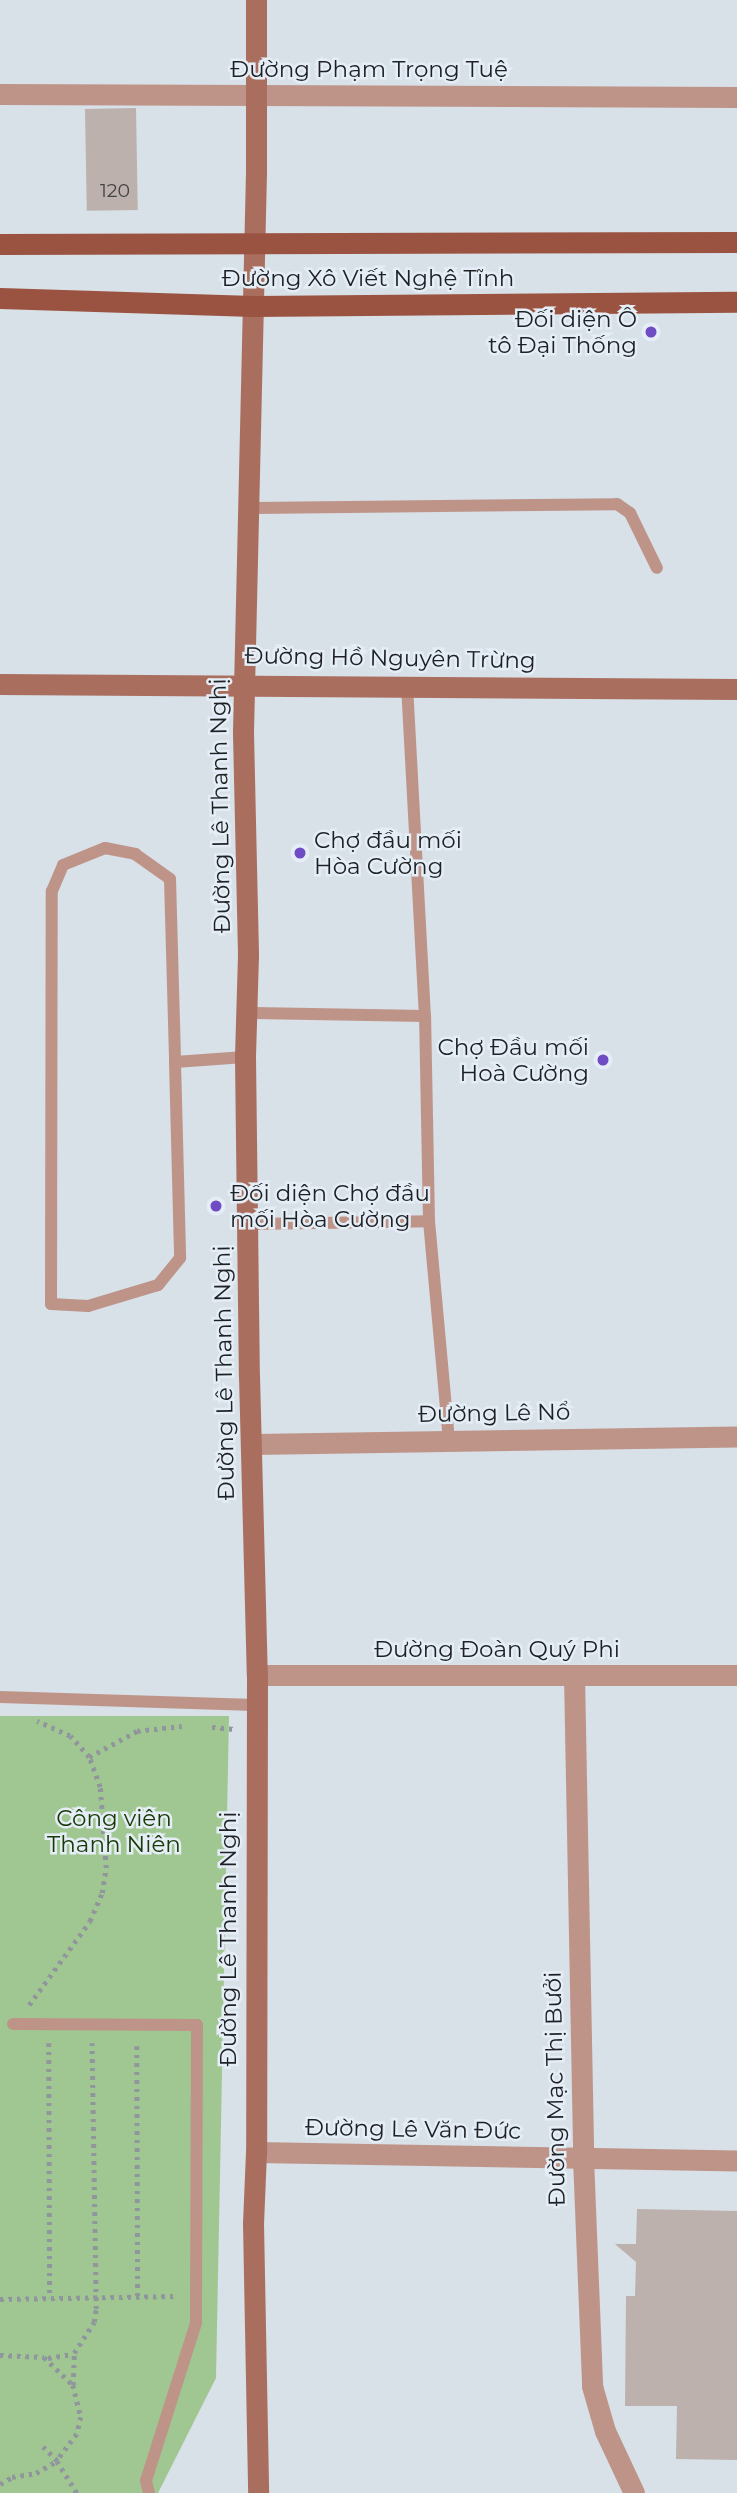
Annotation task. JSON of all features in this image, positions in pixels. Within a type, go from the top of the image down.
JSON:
[{"type":"main road","name":"Đường Lê Thanh Nghị","points":[[256,0],[255,246],[244,683],[248,1013],[247,1224],[257,1675],[256,2152],[253,2223],[258,2493]]},
{"type":"main road","name":"Đường Xô Viết Nghệ Tĩnh","points":[[0,244],[255,246],[737,242]]},
{"type":"main road","name":"Đường Xô Viết Nghệ Tĩnh","points":[[0,298],[253,306],[737,302]]},
{"type":"main road","name":"Đường Hồ Nguyên Trừng","points":[[0,684],[244,683],[737,689]]},
{"type":"street","name":"Đường Phạm Trọng Tuệ","points":[[0,94],[737,97]]},
{"type":"street","name":"Đường Lê Nổ","points":[[253,1444],[737,1436]]},
{"type":"street","name":"Đường Đoàn Quý Phi","points":[[257,1675],[737,1675]]},
{"type":"street","name":"Đường Mạc Thị Bưởi","points":[[574,1675],[583,2158],[592,2386],[605,2431],[634,2493]]},
{"type":"street","name":"Đường Lê Văn Đức","points":[[256,2152],[737,2160]]},
{"type":"lane","points":[[247,508],[617,504],[629,513],[657,568]]},
{"type":"lane","points":[[407,685],[425,1016],[429,1221],[449,1439]]},
{"type":"lane","points":[[105,848],[135,853],[170,879],[175,1062],[180,1258],[158,1285],[88,1306],[51,1304],[52,891],[63,865],[105,848]]},
{"type":"lane","points":[[248,1013],[425,1016]]},
{"type":"lane","points":[[175,1062],[246,1057]]},
{"type":"lane","points":[[247,1224],[429,1221]]},
{"type":"lane","points":[[0,1697],[255,1705]]},
{"type":"lane","points":[[13,2024],[197,2025],[196,2323],[146,2481],[149,2493]]},
{"type":"path","points":[[13,2024],[90,1921],[102,1893],[107,1840],[100,1787],[89,1757],[70,1736],[34,1720]]},
{"type":"path","points":[[89,1757],[137,1731],[185,1726]]},
{"type":"path","points":[[207,1727],[255,1731]]},
{"type":"path","points":[[49,2024],[50,2298]]},
{"type":"path","points":[[0,2484],[12,2477],[37,2473],[57,2462],[77,2434],[81,2417],[73,2385],[74,2353],[94,2322],[96,2298],[92,2024]]},
{"type":"path","points":[[137,2024],[138,2297]]},
{"type":"path","points":[[0,2299],[196,2296]]},
{"type":"path","points":[[0,2355],[54,2359],[74,2353]]},
{"type":"path","points":[[44,2357],[73,2385]]},
{"type":"path","points":[[43,2447],[57,2462],[77,2493]]},
{"type":"green space","name":"Công viên Thanh Niên","points":[[0,1716],[229,1716],[216,2378],[158,2493],[0,2493]]},
{"type":"building","points":[[136,108],[138,210],[87,211],[85,109]]},
{"type":"building","points":[[637,2209],[737,2211],[737,2460],[676,2459],[677,2406],[625,2406],[626,2296],[635,2296],[636,2262],[615,2244],[636,2244]]},
{"type":"place","name":"Đối diện Ô tô Đại Thống","points":[[651,332]]},
{"type":"place","name":"Chợ đầu mối Hòa Cường","points":[[300,853]]},
{"type":"place","name":"Chợ Đầu mối Hoà Cường","points":[[603,1060]]},
{"type":"place","name":"Đối diện Chợ đầu mối Hòa Cường","points":[[216,1206]]}]
